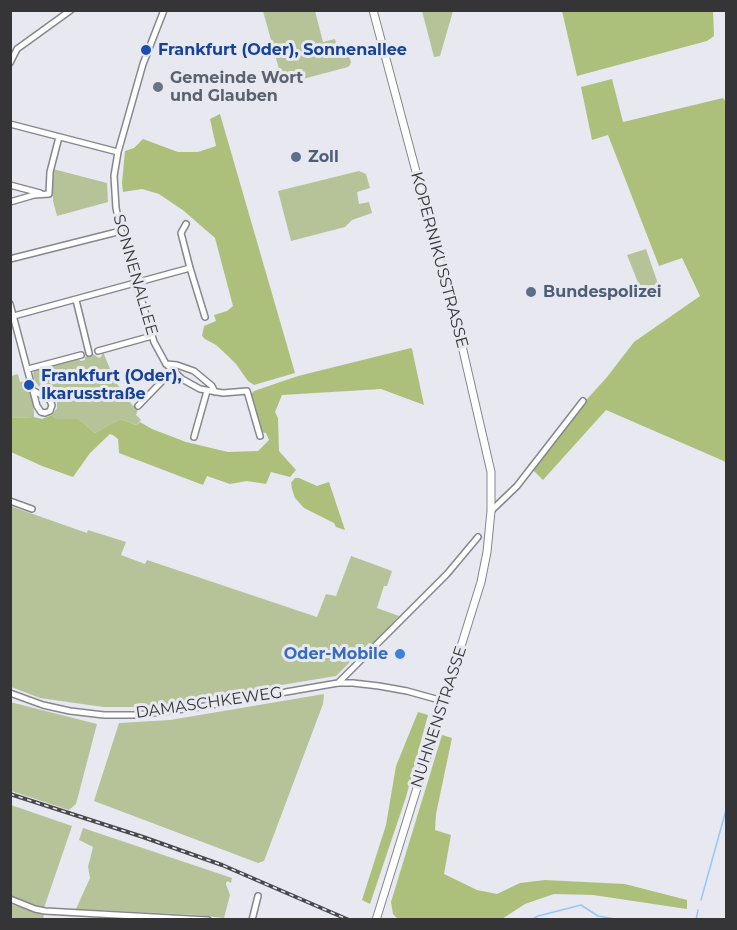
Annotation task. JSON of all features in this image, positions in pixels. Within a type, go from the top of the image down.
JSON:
[{"type":"main road","name":"KOPERNIKUSSTRASSE","points":[[373,10],[459,333],[491,472],[491,512]]},
{"type":"main road","name":"NUHNENSTRASSE","points":[[376,920],[481,582],[491,512]]},
{"type":"street","points":[[10,63],[18,49],[71,10]]},
{"type":"street","name":"SONNENALLEE","points":[[165,10],[143,64],[118,152],[114,191],[121,231],[152,336],[166,364],[190,385],[207,391],[229,393],[247,391],[260,436]]},
{"type":"street","points":[[10,124],[118,152]]},
{"type":"street","points":[[10,201],[49,194],[50,172],[59,137]]},
{"type":"street","points":[[10,185],[44,194]]},
{"type":"street","points":[[20,187],[20,199]]},
{"type":"street","points":[[186,224],[181,233],[205,317]]},
{"type":"street","points":[[10,259],[121,231]]},
{"type":"street","points":[[12,317],[190,268]]},
{"type":"street","points":[[76,300],[89,353]]},
{"type":"street","points":[[10,304],[34,391]]},
{"type":"street","points":[[98,351],[152,336]]},
{"type":"street","points":[[28,369],[81,355]]},
{"type":"street","points":[[166,364],[194,371],[212,386],[215,392]]},
{"type":"street","points":[[138,406],[172,371]]},
{"type":"street","points":[[194,437],[207,391]]},
{"type":"street","points":[[491,512],[522,481],[583,401]]},
{"type":"street","points":[[10,501],[32,509]]},
{"type":"street","points":[[338,683],[447,574],[478,537]]},
{"type":"street","name":"DAMASCHKEWEG","points":[[10,693],[43,705],[104,715],[137,715],[338,683],[379,686],[443,701]]},
{"type":"street","points":[[252,920],[258,896]]},
{"type":"street","points":[[10,899],[45,911],[208,920]]},
{"type":"green space","points":[[263,11],[315,11],[323,42],[335,39],[337,48],[344,47],[348,53],[350,65],[284,83]]},
{"type":"green space","points":[[422,11],[453,11],[440,56],[434,57]]},
{"type":"green space","points":[[562,11],[713,11],[714,36],[707,41],[577,76]]},
{"type":"green space","points":[[612,79],[623,122],[723,98],[726,102],[726,462],[606,410],[543,480],[528,465],[607,377],[634,342],[700,296],[682,258],[659,266],[608,135],[592,140],[581,87]]},
{"type":"green space","points":[[220,114],[295,373],[254,385],[228,356],[202,336],[204,326],[216,321],[214,315],[227,311],[233,306],[215,238],[184,211],[159,194],[142,189],[123,192],[125,151],[134,148],[143,139],[178,152],[198,152],[216,146],[210,119]]},
{"type":"green space","points":[[53,169],[107,183],[108,202],[57,216],[53,201]]},
{"type":"green space","points":[[359,171],[366,174],[370,188],[357,192],[359,204],[369,202],[372,213],[352,220],[345,227],[291,241],[278,191]]},
{"type":"green space","points":[[646,249],[658,284],[641,290],[627,255]]},
{"type":"green space","points":[[411,348],[424,405],[381,389],[282,395],[275,412],[278,418],[279,451],[296,470],[290,477],[271,472],[266,484],[247,481],[230,484],[207,476],[203,485],[119,453],[118,439],[110,434],[90,453],[73,477],[11,452],[11,418],[42,419],[52,415],[57,419],[79,419],[95,433],[120,419],[136,425],[140,422],[186,442],[228,452],[258,451],[269,440],[266,433],[261,432],[251,394],[254,391],[298,376]]},
{"type":"green space","points":[[103,352],[115,381],[133,406],[138,409],[136,415],[141,420],[136,425],[120,419],[95,433],[79,419],[57,419],[52,415],[57,408],[57,402],[55,398],[40,388],[33,374],[36,370],[78,359],[85,360],[85,357],[93,354],[99,358]]},
{"type":"green space","points":[[18,374],[20,382],[26,381],[28,392],[31,392],[34,417],[11,418],[11,376]]},
{"type":"green space","points":[[295,478],[317,486],[329,482],[345,530],[304,508],[295,498],[292,489],[291,483]]},
{"type":"green space","points":[[10,506],[87,533],[88,530],[126,542],[121,555],[145,564],[147,560],[317,617],[326,594],[336,596],[351,556],[392,571],[377,608],[399,616],[372,645],[369,643],[336,676],[148,707],[103,707],[40,698],[11,687]]},
{"type":"green space","points":[[324,694],[323,704],[264,861],[258,863],[94,801],[119,723],[170,720]]},
{"type":"green space","points":[[10,702],[97,724],[76,804],[69,810],[11,791]]},
{"type":"green space","points":[[418,712],[428,715],[406,797],[370,904],[362,900],[386,825],[396,766]]},
{"type":"green space","points":[[442,735],[452,738],[436,814],[435,830],[451,835],[444,874],[477,890],[497,894],[520,883],[545,880],[625,884],[687,900],[687,909],[593,895],[554,894],[525,904],[502,919],[398,919],[393,914],[391,902]]},
{"type":"green space","points":[[11,805],[72,826],[44,908],[11,896]]},
{"type":"green space","points":[[83,828],[232,878],[231,883],[227,881],[226,884],[230,895],[224,918],[76,909],[90,878],[88,867],[93,847],[79,840]]},
{"type":"green space","points":[[10,904],[44,915],[43,919],[11,919]]},
{"type":"waterway","points":[[701,900],[726,810]]},
{"type":"waterway","points":[[531,920],[538,916],[581,905],[598,916],[621,920]]},
{"type":"waterway","points":[[696,920],[698,910]]},
{"type":"railway","points":[[10,794],[222,865],[349,920]]},
{"type":"place","name":"Frankfurt (Oder), Sonnenallee","points":[[146,50]]},
{"type":"place","name":"Gemeinde Wort und Glauben","points":[[158,87]]},
{"type":"place","name":"Zoll","points":[[296,157]]},
{"type":"place","name":"Bundespolizei","points":[[531,292]]},
{"type":"place","name":"Frankfurt (Oder), Ikarusstraße","points":[[29,385]]},
{"type":"place","name":"Oder-Mobile","points":[[400,654]]}]
